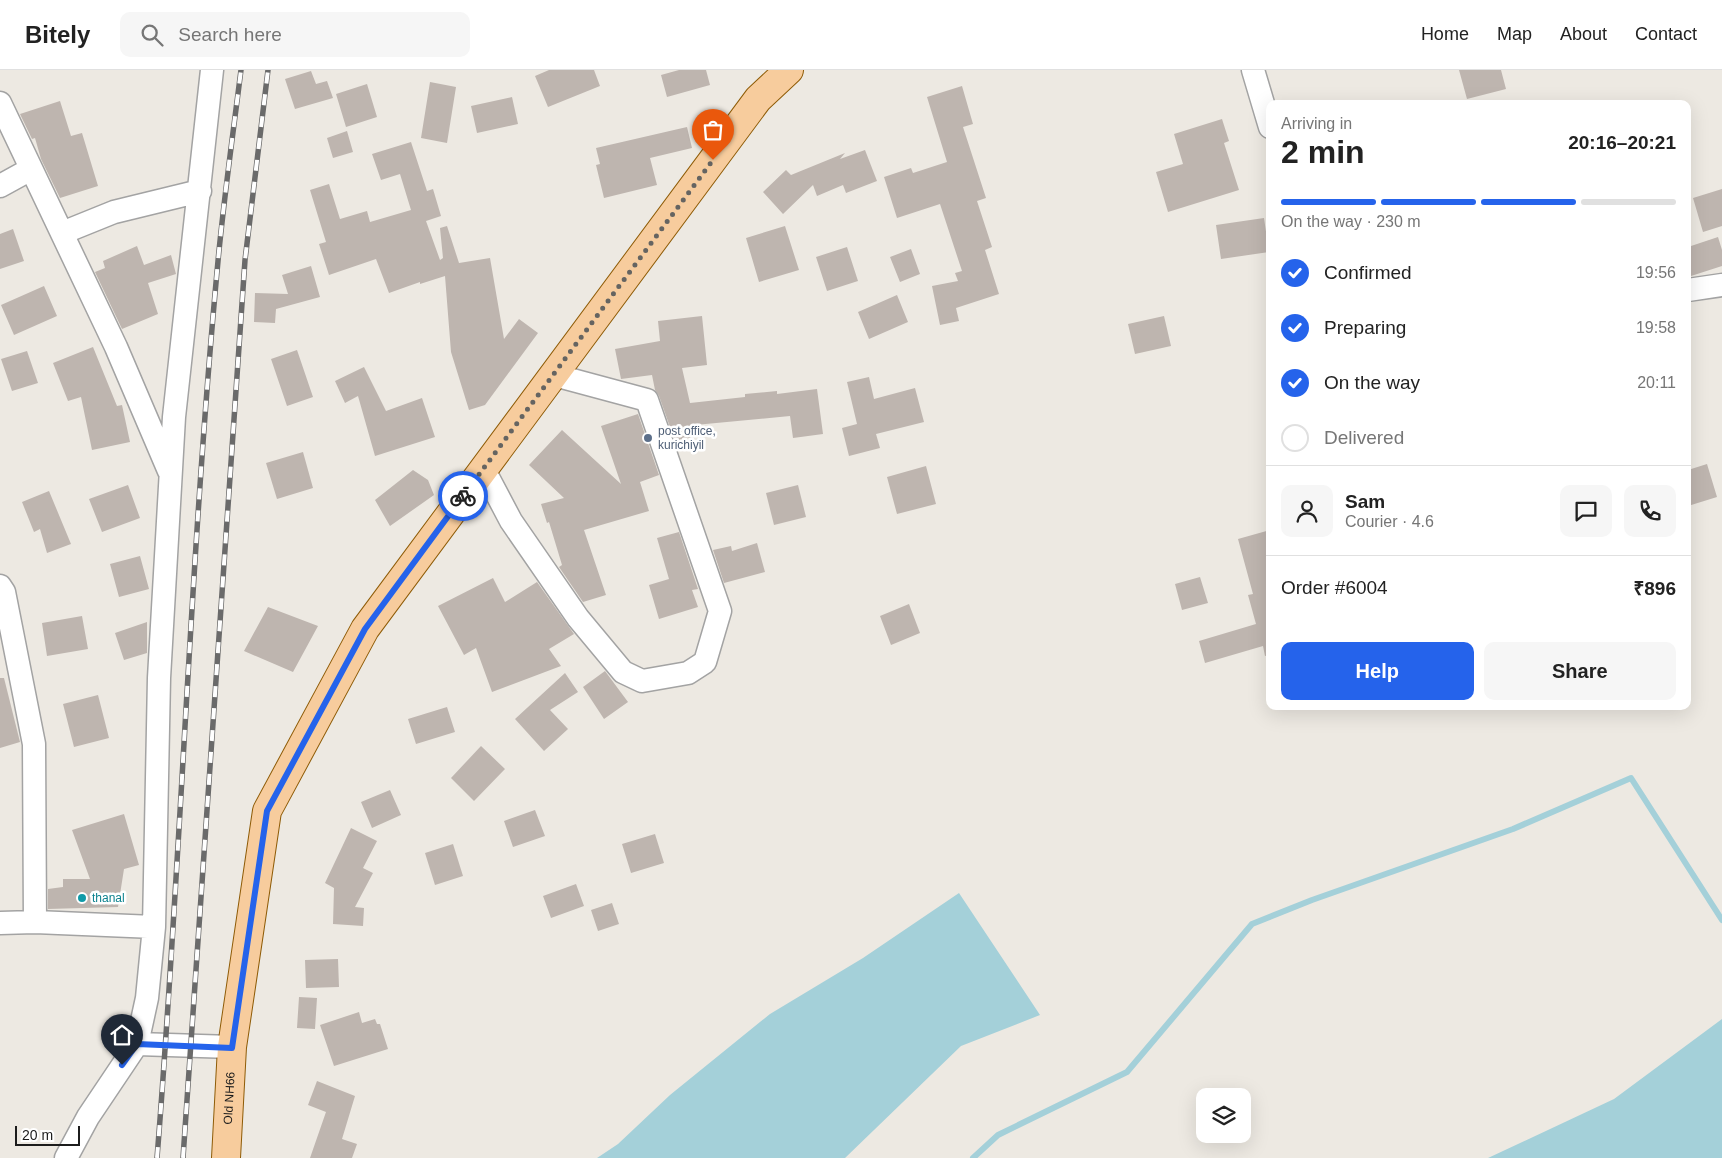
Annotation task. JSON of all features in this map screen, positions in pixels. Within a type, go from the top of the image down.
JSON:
[{"type":"main road","name":"Old NH66","points":[[226,1158],[232,1048],[267,811],[365,629],[758,99],[790,70]]},
{"type":"street","points":[[66,1158],[88,1117],[137,1044],[147,998],[154,927],[159,678],[174,417],[212,70]]},
{"type":"street","points":[[1252,70],[1266,114]]},
{"type":"street","points":[[0,104],[116,347],[171,477]]},
{"type":"street","points":[[0,186],[31,170]]},
{"type":"street","points":[[62,233],[114,212],[200,191]]},
{"type":"street","points":[[1691,290],[1722,285]]},
{"type":"street","points":[[483,468],[511,521],[578,618],[623,672],[642,681],[688,673],[705,662],[720,611],[647,400],[554,375]]},
{"type":"street","points":[[0,586],[4,592],[34,744],[35,922]]},
{"type":"street","points":[[0,923],[35,922],[154,927]]},
{"type":"street","points":[[137,1044],[232,1048]]},
{"type":"water","points":[[959,893],[1040,1015],[961,1046],[845,1158],[597,1158],[618,1144],[670,1095],[770,1014],[863,958]]},
{"type":"water","points":[[1722,1019],[1722,1158],[1488,1158],[1614,1099]]},
{"type":"building","points":[[549,70],[594,70],[600,86],[548,107],[535,76]]},
{"type":"building","points":[[679,70],[706,70],[710,85],[667,97],[661,75]]},
{"type":"building","points":[[1459,70],[1501,70],[1506,89],[1467,99]]},
{"type":"building","points":[[311,71],[316,84],[327,81],[333,98],[295,109],[285,79]]},
{"type":"building","points":[[430,82],[456,87],[447,143],[421,138]]},
{"type":"building","points":[[367,84],[377,117],[346,127],[336,94]]},
{"type":"building","points":[[962,86],[973,124],[963,127],[986,198],[977,201],[992,247],[985,250],[999,294],[956,308],[959,321],[940,325],[932,286],[958,281],[955,273],[962,271],[940,204],[897,218],[884,177],[911,168],[913,173],[947,162],[927,97]]},
{"type":"building","points":[[512,97],[518,124],[477,133],[471,106]]},
{"type":"building","points":[[60,101],[71,136],[82,133],[98,186],[60,198],[41,159],[35,138],[32,139],[20,114]]},
{"type":"building","points":[[1222,119],[1229,141],[1224,143],[1239,190],[1168,212],[1156,172],[1183,164],[1174,134]]},
{"type":"building","points":[[687,127],[692,148],[650,158],[657,185],[604,198],[596,165],[600,164],[596,148]]},
{"type":"building","points":[[347,131],[353,152],[333,158],[327,138]]},
{"type":"building","points":[[411,142],[427,191],[433,189],[441,216],[426,221],[440,260],[443,258],[440,228],[447,226],[459,263],[490,258],[504,339],[519,319],[538,333],[485,405],[469,410],[451,352],[445,276],[420,284],[420,282],[389,293],[376,259],[329,275],[319,244],[326,242],[310,190],[329,184],[340,219],[367,211],[370,222],[411,210],[400,174],[381,180],[372,154]]},
{"type":"building","points":[[865,150],[877,181],[846,193],[843,185],[817,196],[813,185],[783,214],[763,192],[786,170],[791,175],[845,153],[840,159]]},
{"type":"building","points":[[1722,189],[1722,226],[1703,232],[1693,198]]},
{"type":"building","points":[[1264,218],[1266,252],[1221,259],[1216,225]]},
{"type":"building","points":[[785,226],[799,270],[759,282],[746,238]]},
{"type":"building","points":[[13,229],[24,261],[0,269],[0,234]]},
{"type":"building","points":[[1718,237],[1722,250],[1722,266],[1691,276],[1691,246]]},
{"type":"building","points":[[137,246],[144,265],[171,255],[176,274],[148,283],[158,314],[122,329],[95,272],[105,268],[103,261]]},
{"type":"building","points":[[847,247],[858,281],[827,291],[816,257]]},
{"type":"building","points":[[911,249],[920,274],[900,282],[890,257]]},
{"type":"building","points":[[311,266],[320,297],[276,309],[275,323],[254,322],[255,293],[288,294],[282,275]]},
{"type":"building","points":[[44,286],[57,316],[14,335],[1,305]]},
{"type":"building","points":[[897,295],[908,322],[869,339],[858,312]]},
{"type":"building","points":[[702,316],[707,365],[682,368],[690,403],[745,397],[745,394],[777,391],[777,394],[817,389],[823,434],[793,438],[790,416],[695,425],[697,436],[675,441],[659,396],[655,390],[652,375],[621,379],[615,349],[660,341],[658,321]]},
{"type":"building","points":[[1164,316],[1171,346],[1135,354],[1128,324]]},
{"type":"building","points":[[93,347],[117,406],[122,405],[130,442],[92,450],[81,397],[68,401],[53,363]]},
{"type":"building","points":[[297,350],[313,397],[287,406],[271,359]]},
{"type":"building","points":[[27,351],[38,383],[12,391],[1,359]]},
{"type":"building","points":[[364,367],[386,411],[422,398],[435,437],[375,456],[358,396],[345,403],[335,381]]},
{"type":"building","points":[[869,377],[874,399],[915,388],[924,422],[876,434],[880,448],[849,456],[842,428],[857,424],[847,382]]},
{"type":"building","points":[[638,414],[659,475],[640,482],[649,511],[584,530],[606,595],[583,602],[559,567],[562,565],[549,522],[547,523],[541,504],[564,498],[529,465],[562,430],[621,484],[601,426]]},
{"type":"building","points":[[303,452],[313,488],[277,499],[266,463]]},
{"type":"building","points":[[1707,464],[1717,497],[1691,505],[1691,469]]},
{"type":"building","points":[[926,466],[936,504],[897,514],[887,477]]},
{"type":"building","points":[[413,470],[428,480],[434,495],[390,526],[375,500]]},
{"type":"building","points":[[128,485],[140,518],[102,532],[89,499]]},
{"type":"building","points":[[798,485],[806,517],[774,525],[766,493]]},
{"type":"building","points":[[49,491],[71,544],[47,553],[40,529],[34,532],[22,502]]},
{"type":"building","points":[[1266,531],[1266,656],[1263,646],[1205,663],[1199,641],[1256,624],[1248,595],[1253,594],[1238,539]]},
{"type":"building","points":[[679,532],[698,589],[692,590],[698,607],[659,619],[649,585],[669,579],[657,538]]},
{"type":"building","points":[[757,543],[765,572],[724,583],[713,550],[731,546],[732,551]]},
{"type":"building","points":[[140,556],[149,589],[119,597],[110,564]]},
{"type":"building","points":[[1200,577],[1208,603],[1182,610],[1175,584]]},
{"type":"building","points":[[493,578],[505,602],[537,582],[574,634],[549,649],[561,666],[492,692],[476,648],[464,655],[438,606]]},
{"type":"building","points":[[909,604],[920,633],[891,645],[880,616]]},
{"type":"building","points":[[268,607],[318,626],[293,672],[244,651]]},
{"type":"building","points":[[82,616],[88,649],[47,656],[42,623]]},
{"type":"building","points":[[147,622],[147,653],[124,660],[115,633]]},
{"type":"building","points":[[605,671],[628,702],[604,719],[583,687]]},
{"type":"building","points":[[565,673],[578,692],[550,710],[568,729],[544,751],[515,719]]},
{"type":"building","points":[[0,678],[4,678],[20,742],[0,748]]},
{"type":"building","points":[[98,695],[109,738],[74,747],[63,704]]},
{"type":"building","points":[[447,707],[455,732],[416,744],[408,719]]},
{"type":"building","points":[[481,746],[505,769],[474,801],[451,778]]},
{"type":"building","points":[[390,790],[401,815],[372,828],[361,802]]},
{"type":"building","points":[[535,810],[545,836],[513,847],[504,821]]},
{"type":"building","points":[[124,814],[139,865],[124,869],[118,907],[48,909],[48,889],[63,887],[63,879],[90,879],[72,830]]},
{"type":"building","points":[[351,828],[377,841],[363,868],[373,873],[355,907],[364,908],[363,926],[333,924],[334,888],[325,883]]},
{"type":"building","points":[[655,834],[664,863],[631,873],[622,844]]},
{"type":"building","points":[[453,844],[463,876],[435,885],[425,853]]},
{"type":"building","points":[[576,884],[584,906],[551,918],[543,896]]},
{"type":"building","points":[[612,903],[619,924],[598,931],[591,910]]},
{"type":"building","points":[[338,959],[339,987],[306,988],[305,960]]},
{"type":"building","points":[[299,997],[317,998],[315,1029],[297,1028]]},
{"type":"building","points":[[359,1012],[362,1023],[375,1019],[377,1024],[380,1024],[388,1049],[334,1066],[320,1025]]},
{"type":"building","points":[[317,1081],[355,1096],[342,1139],[357,1144],[352,1158],[310,1158],[326,1112],[308,1105]]},
{"type":"waterway","points":[[973,1158],[998,1135],[1127,1072],[1252,924],[1312,900],[1513,829],[1631,778],[1722,920]]},
{"type":"railway","points":[[157,1158],[208,373],[220,237],[241,70]]},
{"type":"railway","points":[[183,1158],[245,260],[268,70]]},
{"type":"way so far","points":[[463,496],[713,160]]},
{"type":"place","name":"post office, kurichiyil","points":[[648,438]]},
{"type":"place","name":"thanal","points":[[82,898]]},
{"type":"route","points":[[122,1065],[137,1044],[232,1048],[267,811],[365,629],[463,496]]}]
